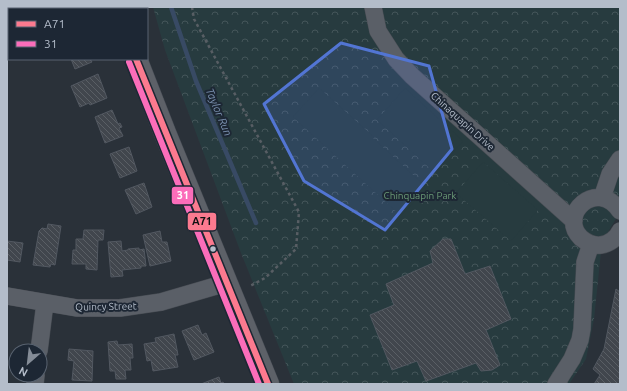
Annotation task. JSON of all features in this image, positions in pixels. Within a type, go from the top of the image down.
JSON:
[{"type":"main road","points":[[136,60],[268,384]]},
{"type":"street","name":"Chinaquapin Drive","points":[[373,7],[378,31],[396,59],[412,76],[574,221],[575,229],[579,236],[591,244]]},
{"type":"street","points":[[602,198],[610,174],[620,159]]},
{"type":"street","points":[[574,221],[578,207],[583,202],[596,197],[610,200],[620,211]]},
{"type":"street","points":[[556,384],[572,359],[580,340],[582,329],[585,262],[591,244],[607,244],[614,240],[620,231]]},
{"type":"street","name":"Quincy Street","points":[[7,296],[78,308],[120,308],[161,302],[226,283]]},
{"type":"street","points":[[41,343],[44,303]]},
{"type":"path","points":[[192,7],[194,18],[299,212],[296,249],[265,278],[250,286]]},
{"type":"highlighted area","points":[[341,43],[429,66],[452,149],[385,230],[304,181],[264,104]]},
{"type":"green space","name":"Chinquapin Park","points":[[153,7],[620,7],[620,212],[602,242],[594,319],[586,359],[569,384],[294,384],[241,253],[165,50]]},
{"type":"green space","points":[[319,88],[374,137],[373,138],[427,188],[401,216],[293,117]]},
{"type":"green space","points":[[405,88],[463,141],[435,173],[377,120]]},
{"type":"green space","points":[[483,162],[538,210],[511,241],[456,193]]},
{"type":"building","points":[[71,7],[72,8],[50,8]]},
{"type":"building","points":[[71,60],[91,60],[92,62],[75,69]]},
{"type":"building","points":[[98,74],[107,98],[90,105],[89,103],[80,107],[71,86]]},
{"type":"building","points":[[112,110],[118,124],[120,123],[122,127],[119,128],[123,136],[105,143],[95,117]]},
{"type":"building","points":[[129,147],[137,171],[120,178],[110,154]]},
{"type":"building","points":[[144,183],[152,207],[136,214],[125,190]]},
{"type":"building","points":[[48,224],[61,226],[55,265],[51,264],[50,267],[33,265],[39,231],[42,228],[47,229]]},
{"type":"building","points":[[84,230],[104,230],[103,240],[98,240],[97,270],[86,269],[86,264],[72,264],[73,250],[76,250],[76,239],[83,239]]},
{"type":"building","points":[[160,231],[162,242],[167,242],[171,261],[150,266],[143,235]]},
{"type":"building","points":[[443,239],[451,239],[465,274],[490,266],[511,319],[486,330],[500,365],[492,370],[481,371],[476,363],[426,381],[417,361],[392,370],[370,315],[394,305],[386,284],[433,263],[430,251]]},
{"type":"building","points":[[7,241],[23,243],[20,262],[7,260]]},
{"type":"building","points":[[121,241],[122,251],[139,248],[139,250],[144,249],[146,266],[122,270],[123,276],[111,277],[108,242]]},
{"type":"building","points":[[616,289],[620,292],[620,384],[594,384],[600,375],[593,369],[604,349]]},
{"type":"building","points":[[198,325],[202,335],[206,333],[214,352],[194,360],[182,331]]},
{"type":"building","points":[[174,334],[178,355],[175,355],[178,367],[153,371],[151,360],[147,361],[144,344],[156,342],[155,338]]},
{"type":"building","points":[[117,341],[118,345],[132,344],[133,358],[130,358],[131,370],[125,370],[126,379],[116,379],[115,371],[110,371],[108,342]]},
{"type":"building","points":[[69,349],[93,351],[92,381],[72,380],[74,361],[68,360]]},
{"type":"building","points":[[219,377],[221,383],[223,382],[224,384],[201,384]]},
{"type":"waterway","name":"Taylor Run","points":[[171,7],[196,81],[256,223]]},
{"type":"transit line","name":"A71","points":[[136,60],[268,384]]},
{"type":"transit line","name":"31","points":[[129,62],[259,384]]}]
